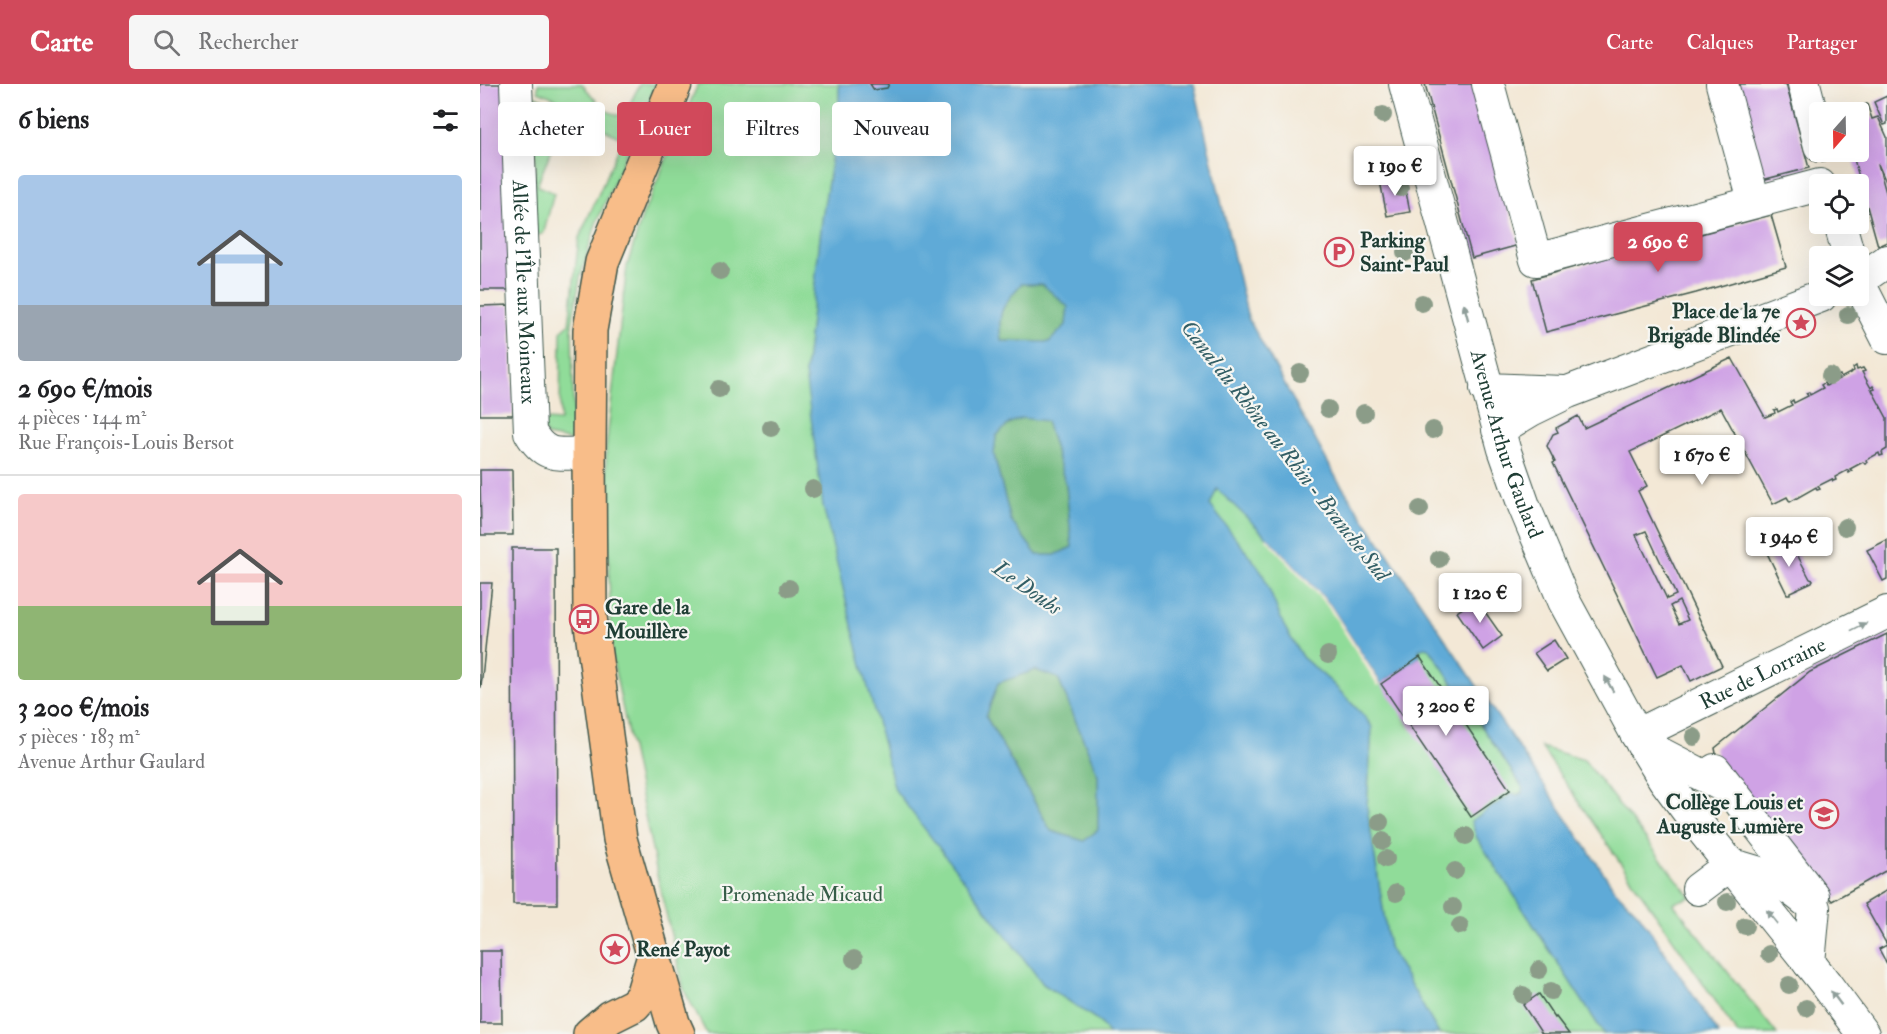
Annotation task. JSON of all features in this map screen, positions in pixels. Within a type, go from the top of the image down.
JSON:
[{"type":"main road","points":[[667,1030],[654,956],[620,840],[590,617],[588,453],[590,330],[602,262],[675,84]]},
{"type":"main road","points":[[590,1034],[610,1017],[634,1005],[642,996],[654,956]]},
{"type":"street","name":"Allée de l'Île aux Moineaux","points":[[516,84],[530,432],[538,446],[549,453],[588,453]]},
{"type":"street","name":"Avenue Arthur Gaulard","points":[[1405,84],[1498,430],[1524,506],[1564,601],[1640,740],[1664,779],[1863,1034]]},
{"type":"street","points":[[1488,84],[1536,260],[1809,188]]},
{"type":"street","points":[[1722,84],[1754,201]]},
{"type":"street","points":[[1804,84],[1809,103]]},
{"type":"street","points":[[1869,273],[1887,261]]},
{"type":"street","points":[[1498,430],[1568,392],[1809,301]]},
{"type":"street","points":[[1869,303],[1887,338]]},
{"type":"street","points":[[1486,389],[1568,392]]},
{"type":"street","name":"Rue de Lorraine","points":[[1640,740],[1887,612]]},
{"type":"street","points":[[1640,740],[1722,779],[1783,856],[1815,902],[1809,963]]},
{"type":"street","points":[[1664,779],[1757,824]]},
{"type":"street","points":[[1693,818],[1783,856]]},
{"type":"street","points":[[1698,889],[1730,865],[1751,869],[1815,902]]},
{"type":"green space","points":[[538,84],[582,84],[597,102],[564,102],[538,91]]},
{"type":"green space","points":[[640,84],[656,84],[648,102],[631,102]]},
{"type":"green space","name":"Promenade Micaud","points":[[698,84],[839,84],[839,102],[832,102],[832,155],[822,220],[805,374],[1043,984],[1099,1021],[1108,1034],[707,1034],[684,990],[659,883],[611,652],[606,449],[627,266],[642,217],[668,156],[712,156],[712,102],[690,102]]},
{"type":"green space","points":[[536,96],[550,102],[536,102]]},
{"type":"green space","points":[[605,110],[617,115],[617,136],[605,130]]},
{"type":"green space","points":[[617,152],[617,156],[625,156],[596,224],[580,278],[572,324],[574,441],[547,436],[543,428],[546,420],[560,421],[561,331],[569,324],[579,238]]},
{"type":"green space","points":[[536,156],[549,156],[538,186],[554,193],[544,232],[540,235],[535,233],[533,225]]},
{"type":"green space","points":[[1021,284],[1042,284],[1068,307],[1066,325],[1049,342],[1001,341],[1002,310]]},
{"type":"green space","points":[[1022,417],[1046,421],[1066,485],[1072,547],[1055,555],[1037,555],[1011,521],[994,454],[996,436],[1010,423]]},
{"type":"green space","points":[[1217,488],[1267,537],[1419,655],[1419,650],[1424,647],[1429,648],[1523,788],[1522,792],[1471,821],[1477,838],[1604,1034],[1439,1034],[1389,947],[1367,807],[1372,727],[1331,682],[1302,657],[1210,505]]},
{"type":"green space","points":[[1035,670],[1058,678],[1098,775],[1098,830],[1084,841],[1051,831],[986,716],[998,683]]},
{"type":"green space","points":[[1541,747],[1584,760],[1691,897],[1673,903],[1777,1034],[1738,1034]]},
{"type":"water","points":[[839,84],[1194,84],[1248,318],[1337,479],[1615,890],[1639,914],[1719,1034],[1604,1034],[1477,838],[1471,821],[1513,793],[1517,795],[1522,793],[1523,788],[1429,648],[1424,647],[1419,650],[1420,657],[1381,684],[1330,605],[1267,537],[1217,489],[1210,505],[1262,572],[1284,626],[1302,657],[1331,682],[1372,727],[1367,807],[1389,947],[1439,1034],[1108,1034],[1099,1021],[1043,984],[895,790],[823,506],[805,374],[822,220],[832,155],[951,156],[951,102],[839,102]],"holes":[[[1021,284],[1042,284],[1068,307],[1066,325],[1049,342],[1001,341],[1002,310],[1009,298]],[[1022,418],[1046,421],[1066,485],[1072,547],[1055,555],[1037,555],[1011,521],[994,455],[996,436],[1010,423]],[[1035,670],[1058,678],[1098,775],[1098,830],[1084,841],[1051,831],[986,717],[998,683]]]},
{"type":"pier","points":[[1267,537],[1330,605],[1381,684],[1378,686],[1328,607],[1266,539]]},
{"type":"building","points":[[480,84],[506,84],[506,102],[498,102],[498,156],[507,156],[510,290],[480,290]]},
{"type":"building","points":[[870,84],[889,84],[887,88],[874,90]]},
{"type":"building","points":[[1425,84],[1474,84],[1519,245],[1472,258]]},
{"type":"building","points":[[1736,84],[1786,84],[1809,168],[1762,180]]},
{"type":"building","points":[[1887,96],[1887,124],[1884,125],[1874,102]]},
{"type":"building","points":[[1869,110],[1872,119],[1878,117],[1887,137],[1887,184],[1878,164],[1887,196],[1887,242],[1878,246],[1869,213],[1869,174],[1858,174],[1855,162],[1869,162]]},
{"type":"building","points":[[1403,177],[1410,212],[1387,216],[1380,181]]},
{"type":"building","points":[[1771,215],[1786,267],[1546,332],[1532,279],[1681,237],[1682,239]]},
{"type":"building","points":[[511,305],[513,415],[480,415],[480,306]]},
{"type":"building","points":[[1732,358],[1765,417],[1775,413],[1774,410],[1777,409],[1778,412],[1792,405],[1790,402],[1793,400],[1794,403],[1808,396],[1806,393],[1809,392],[1810,395],[1823,388],[1821,385],[1824,383],[1826,386],[1839,379],[1837,376],[1840,375],[1841,378],[1854,371],[1853,368],[1856,366],[1857,370],[1863,368],[1865,371],[1862,372],[1871,388],[1873,386],[1875,389],[1872,390],[1887,418],[1887,449],[1882,452],[1883,455],[1880,456],[1879,453],[1866,460],[1867,463],[1863,462],[1850,469],[1852,471],[1849,473],[1848,470],[1835,477],[1836,480],[1832,479],[1818,486],[1820,489],[1817,490],[1816,487],[1790,502],[1787,497],[1773,504],[1721,408],[1630,452],[1647,486],[1638,491],[1722,666],[1691,681],[1683,665],[1657,677],[1553,463],[1555,462],[1547,446],[1553,434],[1558,432],[1556,428],[1578,416],[1584,428]],"holes":[[[1646,531],[1676,595],[1667,599],[1636,535]],[[1679,601],[1688,620],[1679,624],[1670,606]]]},
{"type":"building","points":[[480,470],[512,470],[513,535],[481,535]]},
{"type":"building","points":[[1887,540],[1887,579],[1883,581],[1867,550]]},
{"type":"building","points":[[1790,541],[1810,579],[1813,580],[1787,594],[1767,553]]},
{"type":"building","points":[[512,548],[556,548],[557,904],[513,904]]},
{"type":"building","points":[[480,583],[492,583],[481,687],[480,687]]},
{"type":"building","points":[[1476,599],[1502,636],[1483,650],[1457,612]]},
{"type":"building","name":"Collège Louis et Auguste Lumière","points":[[1887,634],[1887,870],[1832,901],[1717,759],[1715,748],[1810,672]]},
{"type":"building","points":[[1554,640],[1566,659],[1547,671],[1534,653]]},
{"type":"building","points":[[1420,657],[1510,790],[1471,817],[1381,684]]},
{"type":"building","points":[[1887,890],[1887,945],[1864,904]]},
{"type":"building","points":[[1887,945],[1887,964],[1879,949]]},
{"type":"building","points":[[480,951],[501,951],[502,1023],[480,1023]]},
{"type":"building","points":[[1539,994],[1569,1034],[1542,1034],[1523,1005]]},
{"type":"place","name":"Parking Saint-Paul","points":[[1339,252]]},
{"type":"place","name":"Place de la 7e Brigade Blindée","points":[[1801,323]]},
{"type":"place","name":"Gare de la Mouillère","points":[[584,619]]},
{"type":"place","name":"Collège Louis et Auguste Lumière","points":[[1824,814]]},
{"type":"place","name":"René Payot","points":[[615,949]]},
{"type":"water label","name":"Canal du Rhône au Rhin - Branche Sud","points":[[1286,450]]},
{"type":"water label","name":"Le Doubs","points":[[1028,587]]}]
